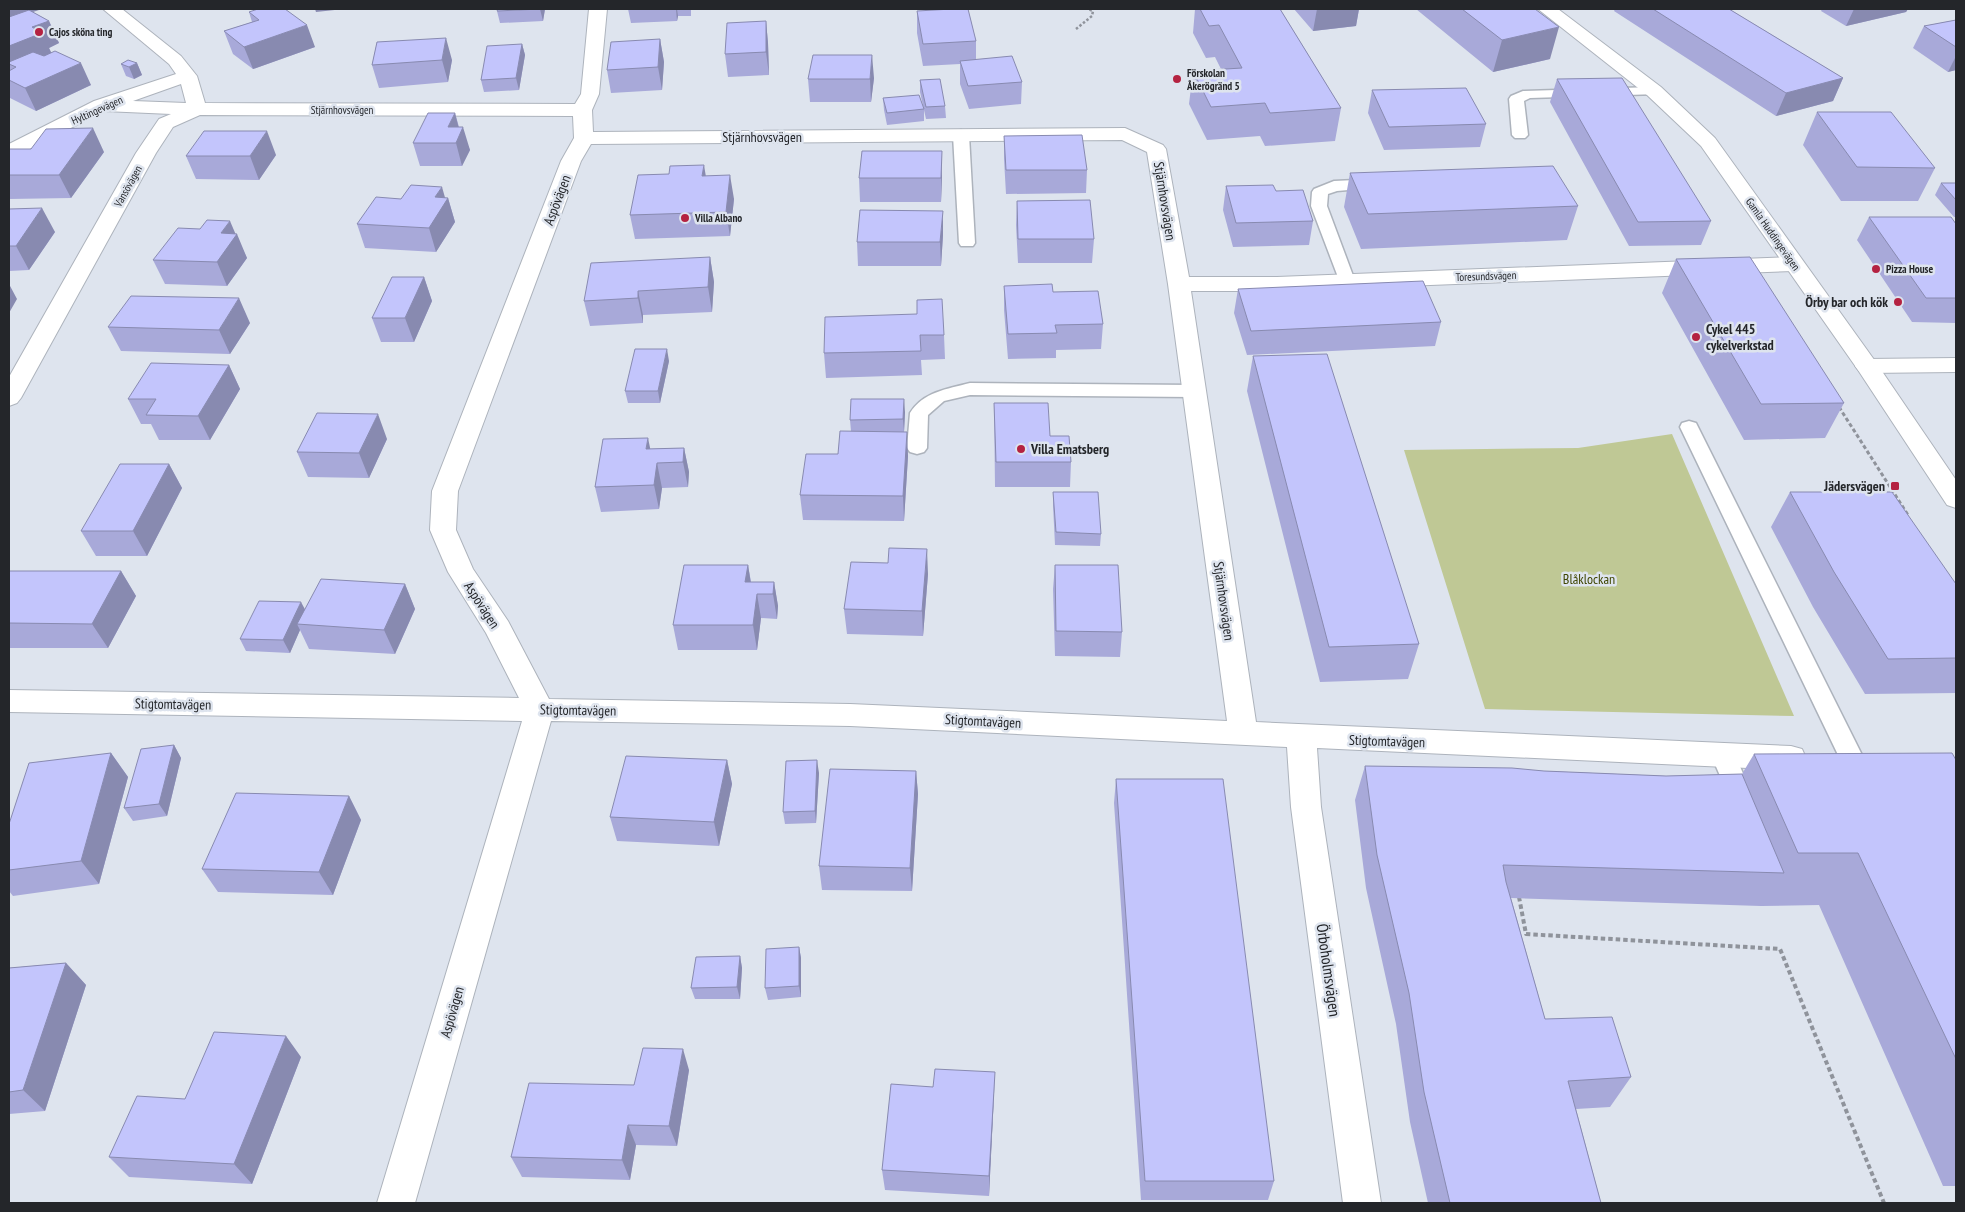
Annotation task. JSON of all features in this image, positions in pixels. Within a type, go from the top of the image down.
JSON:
[{"type":"street","points":[[112,9],[175,60],[188,76],[197,109]]},
{"type":"street","points":[[584,138],[582,110],[590,94],[598,9]]},
{"type":"street","name":"Gamla Huddingevägen","points":[[1547,9],[1654,91],[1708,142],[1867,366],[1956,499]]},
{"type":"street","name":"Hyltingevägen","points":[[9,152],[102,105],[188,76]]},
{"type":"street","name":"Stjärnhovsvägen","points":[[102,105],[197,109],[582,110]]},
{"type":"street","name":"Vansövägen","points":[[9,398],[146,153],[166,123],[197,109]]},
{"type":"street","name":"Stjärnhovsvägen","points":[[584,138],[1125,134],[1156,149],[1179,284],[1243,732]]},
{"type":"street","name":"Aspövägen","points":[[396,1203],[540,710],[498,628],[458,564],[444,530],[445,491],[571,161],[584,138]]},
{"type":"street","name":"Toresundsvägen","points":[[1179,284],[1347,281],[1794,264]]},
{"type":"street","points":[[1867,366],[1956,365]]},
{"type":"street","name":"Stigtomtavägen","points":[[9,701],[850,715],[1866,762]]},
{"type":"street","name":"Örboholmsvägen","points":[[1301,737],[1306,807],[1362,1203]]},
{"type":"lane","points":[[1520,135],[1516,99],[1528,94],[1654,91]]},
{"type":"lane","points":[[961,136],[967,243]]},
{"type":"lane","points":[[1347,281],[1319,206],[1320,192],[1334,186],[1392,184]]},
{"type":"lane","points":[[917,448],[919,413],[938,397],[970,389],[1194,391]]},
{"type":"lane","points":[[1689,427],[1866,762]]},
{"type":"lane","points":[[1723,756],[1746,808]]},
{"type":"path","points":[[1076,29],[1092,16],[1092,11],[1088,9]]},
{"type":"path","points":[[1519,897],[1526,934],[1780,948],[1884,1203]]},
{"type":"green space","name":"Blåklockan","points":[[1672,434],[1794,716],[1485,709],[1404,450],[1578,448]]},
{"type":"building","points":[[258,9],[285,9],[307,25],[244,47],[224,31],[259,20],[249,12]]},
{"type":"building","points":[[498,9],[540,9],[497,11]]},
{"type":"building","points":[[968,9],[976,41],[923,44],[917,11]]},
{"type":"building","points":[[1200,9],[1280,9],[1341,108],[1270,113],[1265,103],[1211,107],[1193,71],[1242,68],[1219,25],[1209,26]]},
{"type":"building","points":[[1462,9],[1535,9],[1559,27],[1502,40]]},
{"type":"building","points":[[1653,9],[1729,9],[1843,78],[1786,93]]},
{"type":"building","points":[[29,10],[49,21],[32,27],[42,33],[9,46],[9,17]]},
{"type":"building","points":[[1956,20],[1956,47],[1924,26]]},
{"type":"building","points":[[766,21],[766,52],[725,54],[727,23]]},
{"type":"building","points":[[446,38],[442,60],[372,65],[377,42]]},
{"type":"building","points":[[660,39],[658,67],[607,70],[611,42]]},
{"type":"building","points":[[522,44],[516,78],[481,80],[487,46]]},
{"type":"building","points":[[55,51],[81,63],[25,88],[9,80],[9,71],[16,67],[9,64],[9,62],[33,52],[44,56]]},
{"type":"building","points":[[813,55],[872,55],[870,79],[808,79]]},
{"type":"building","points":[[1012,56],[1022,82],[968,86],[960,61]]},
{"type":"building","points":[[128,60],[137,63],[129,67],[121,64]]},
{"type":"building","points":[[1622,78],[1711,221],[1638,222],[1557,79]]},
{"type":"building","points":[[940,79],[945,106],[926,107],[920,80]]},
{"type":"building","points":[[1466,88],[1486,124],[1389,127],[1372,90]]},
{"type":"building","points":[[919,95],[924,109],[887,113],[883,98]]},
{"type":"building","points":[[1817,112],[1891,112],[1935,168],[1857,167]]},
{"type":"building","points":[[428,113],[455,113],[448,127],[463,127],[456,143],[413,143]]},
{"type":"building","points":[[93,128],[59,175],[9,175],[10,149],[31,149],[46,129]]},
{"type":"building","points":[[204,131],[267,131],[250,156],[186,156]]},
{"type":"building","points":[[1082,135],[1087,170],[1006,170],[1004,136]]},
{"type":"building","points":[[862,151],[942,151],[941,178],[859,178]]},
{"type":"building","points":[[704,165],[702,176],[730,175],[726,212],[630,215],[638,175],[669,174],[670,166]]},
{"type":"building","points":[[1553,166],[1578,206],[1368,214],[1350,173]]},
{"type":"building","points":[[1941,183],[1956,183],[1956,200]]},
{"type":"building","points":[[411,185],[442,187],[435,197],[448,198],[429,228],[357,224],[376,197],[401,199]]},
{"type":"building","points":[[1273,185],[1276,191],[1303,190],[1313,221],[1236,223],[1226,186]]},
{"type":"building","points":[[1090,200],[1094,239],[1018,239],[1017,201]]},
{"type":"building","points":[[42,208],[16,246],[9,246],[9,209]]},
{"type":"building","points":[[860,210],[943,211],[940,242],[857,242]]},
{"type":"building","points":[[1869,217],[1951,217],[1956,224],[1956,298],[1926,298]]},
{"type":"building","points":[[207,220],[230,221],[221,233],[237,234],[217,262],[153,260],[178,228],[200,229]]},
{"type":"building","points":[[710,257],[708,287],[638,291],[638,298],[584,301],[591,263]]},
{"type":"building","points":[[1750,257],[1844,403],[1761,404],[1676,259]]},
{"type":"building","points":[[392,277],[424,277],[405,318],[372,318]]},
{"type":"building","points":[[1423,281],[1441,322],[1251,331],[1238,289]]},
{"type":"building","points":[[1052,284],[1053,292],[1098,291],[1103,324],[1055,325],[1057,333],[1008,334],[1004,286]]},
{"type":"building","points":[[131,296],[239,298],[219,330],[108,327]]},
{"type":"building","points":[[942,299],[944,335],[920,335],[921,351],[824,353],[825,317],[917,314],[917,300]]},
{"type":"building","points":[[635,349],[667,349],[658,391],[625,391]]},
{"type":"building","points":[[1327,354],[1419,644],[1329,647],[1253,356]]},
{"type":"building","points":[[151,363],[229,365],[198,416],[146,415],[156,399],[128,399]]},
{"type":"building","points":[[851,399],[904,399],[903,419],[850,420]]},
{"type":"building","points":[[994,403],[1048,403],[1050,436],[1069,436],[1071,462],[996,462]]},
{"type":"building","points":[[317,413],[378,414],[359,453],[297,452]]},
{"type":"building","points":[[840,431],[907,432],[903,496],[800,495],[806,454],[838,454]]},
{"type":"building","points":[[648,438],[646,449],[684,448],[683,462],[657,463],[654,485],[595,487],[603,439]]},
{"type":"building","points":[[120,464],[169,464],[133,531],[81,531]]},
{"type":"building","points":[[1053,492],[1098,492],[1101,534],[1056,532]]},
{"type":"building","points":[[1790,492],[1892,492],[1956,584],[1956,658],[1888,659],[1834,572]]},
{"type":"building","points":[[889,548],[927,549],[922,611],[844,609],[851,562],[888,563]]},
{"type":"building","points":[[684,565],[748,565],[745,582],[774,582],[773,594],[757,594],[753,625],[673,625]]},
{"type":"building","points":[[1055,565],[1118,565],[1122,632],[1056,631]]},
{"type":"building","points":[[9,571],[121,571],[92,624],[9,623]]},
{"type":"building","points":[[321,579],[405,584],[384,630],[297,624]]},
{"type":"building","points":[[259,601],[301,602],[283,640],[240,639]]},
{"type":"building","points":[[174,745],[159,804],[124,808],[141,749]]},
{"type":"building","points":[[111,753],[81,861],[9,870],[9,824],[29,763]]},
{"type":"building","points":[[1952,753],[1956,760],[1956,1059],[1858,853],[1798,853],[1754,754]]},
{"type":"building","points":[[626,756],[727,760],[714,822],[610,817]]},
{"type":"building","points":[[817,760],[815,811],[783,812],[786,761]]},
{"type":"building","points":[[1365,766],[1512,768],[1666,776],[1742,774],[1784,873],[1503,865],[1506,882],[1545,1019],[1612,1017],[1631,1077],[1568,1081],[1601,1203],[1450,1203],[1424,1092],[1409,993],[1377,855]]},
{"type":"building","points":[[830,769],[916,771],[910,868],[819,866]]},
{"type":"building","points":[[1116,779],[1223,779],[1274,1181],[1145,1181]]},
{"type":"building","points":[[236,793],[349,796],[319,872],[202,869]]},
{"type":"building","points":[[799,947],[799,986],[765,988],[766,949]]},
{"type":"building","points":[[740,956],[737,987],[691,988],[696,957]]},
{"type":"building","points":[[66,963],[23,1090],[9,1092],[9,968]]},
{"type":"building","points":[[214,1032],[286,1036],[234,1164],[109,1157],[137,1096],[185,1099]]},
{"type":"building","points":[[643,1048],[683,1049],[669,1126],[628,1125],[622,1160],[511,1157],[529,1083],[634,1085]]},
{"type":"building","points":[[935,1069],[995,1072],[989,1176],[882,1170],[891,1084],[933,1087]]},
{"type":"place","name":"Cajos sköna ting","points":[[39,32]]},
{"type":"place","name":"Förskolan Åkerögränd 5","points":[[1177,79]]},
{"type":"place","name":"Villa Albano","points":[[685,218]]},
{"type":"place","name":"Pizza House","points":[[1876,269]]},
{"type":"place","name":"Örby bar och kök","points":[[1898,302]]},
{"type":"place","name":"Cykel 445 cykelverkstad","points":[[1696,337]]},
{"type":"place","name":"Villa Ematsberg","points":[[1021,449]]},
{"type":"place","name":"Jädersvägen","points":[[1895,486]]}]
